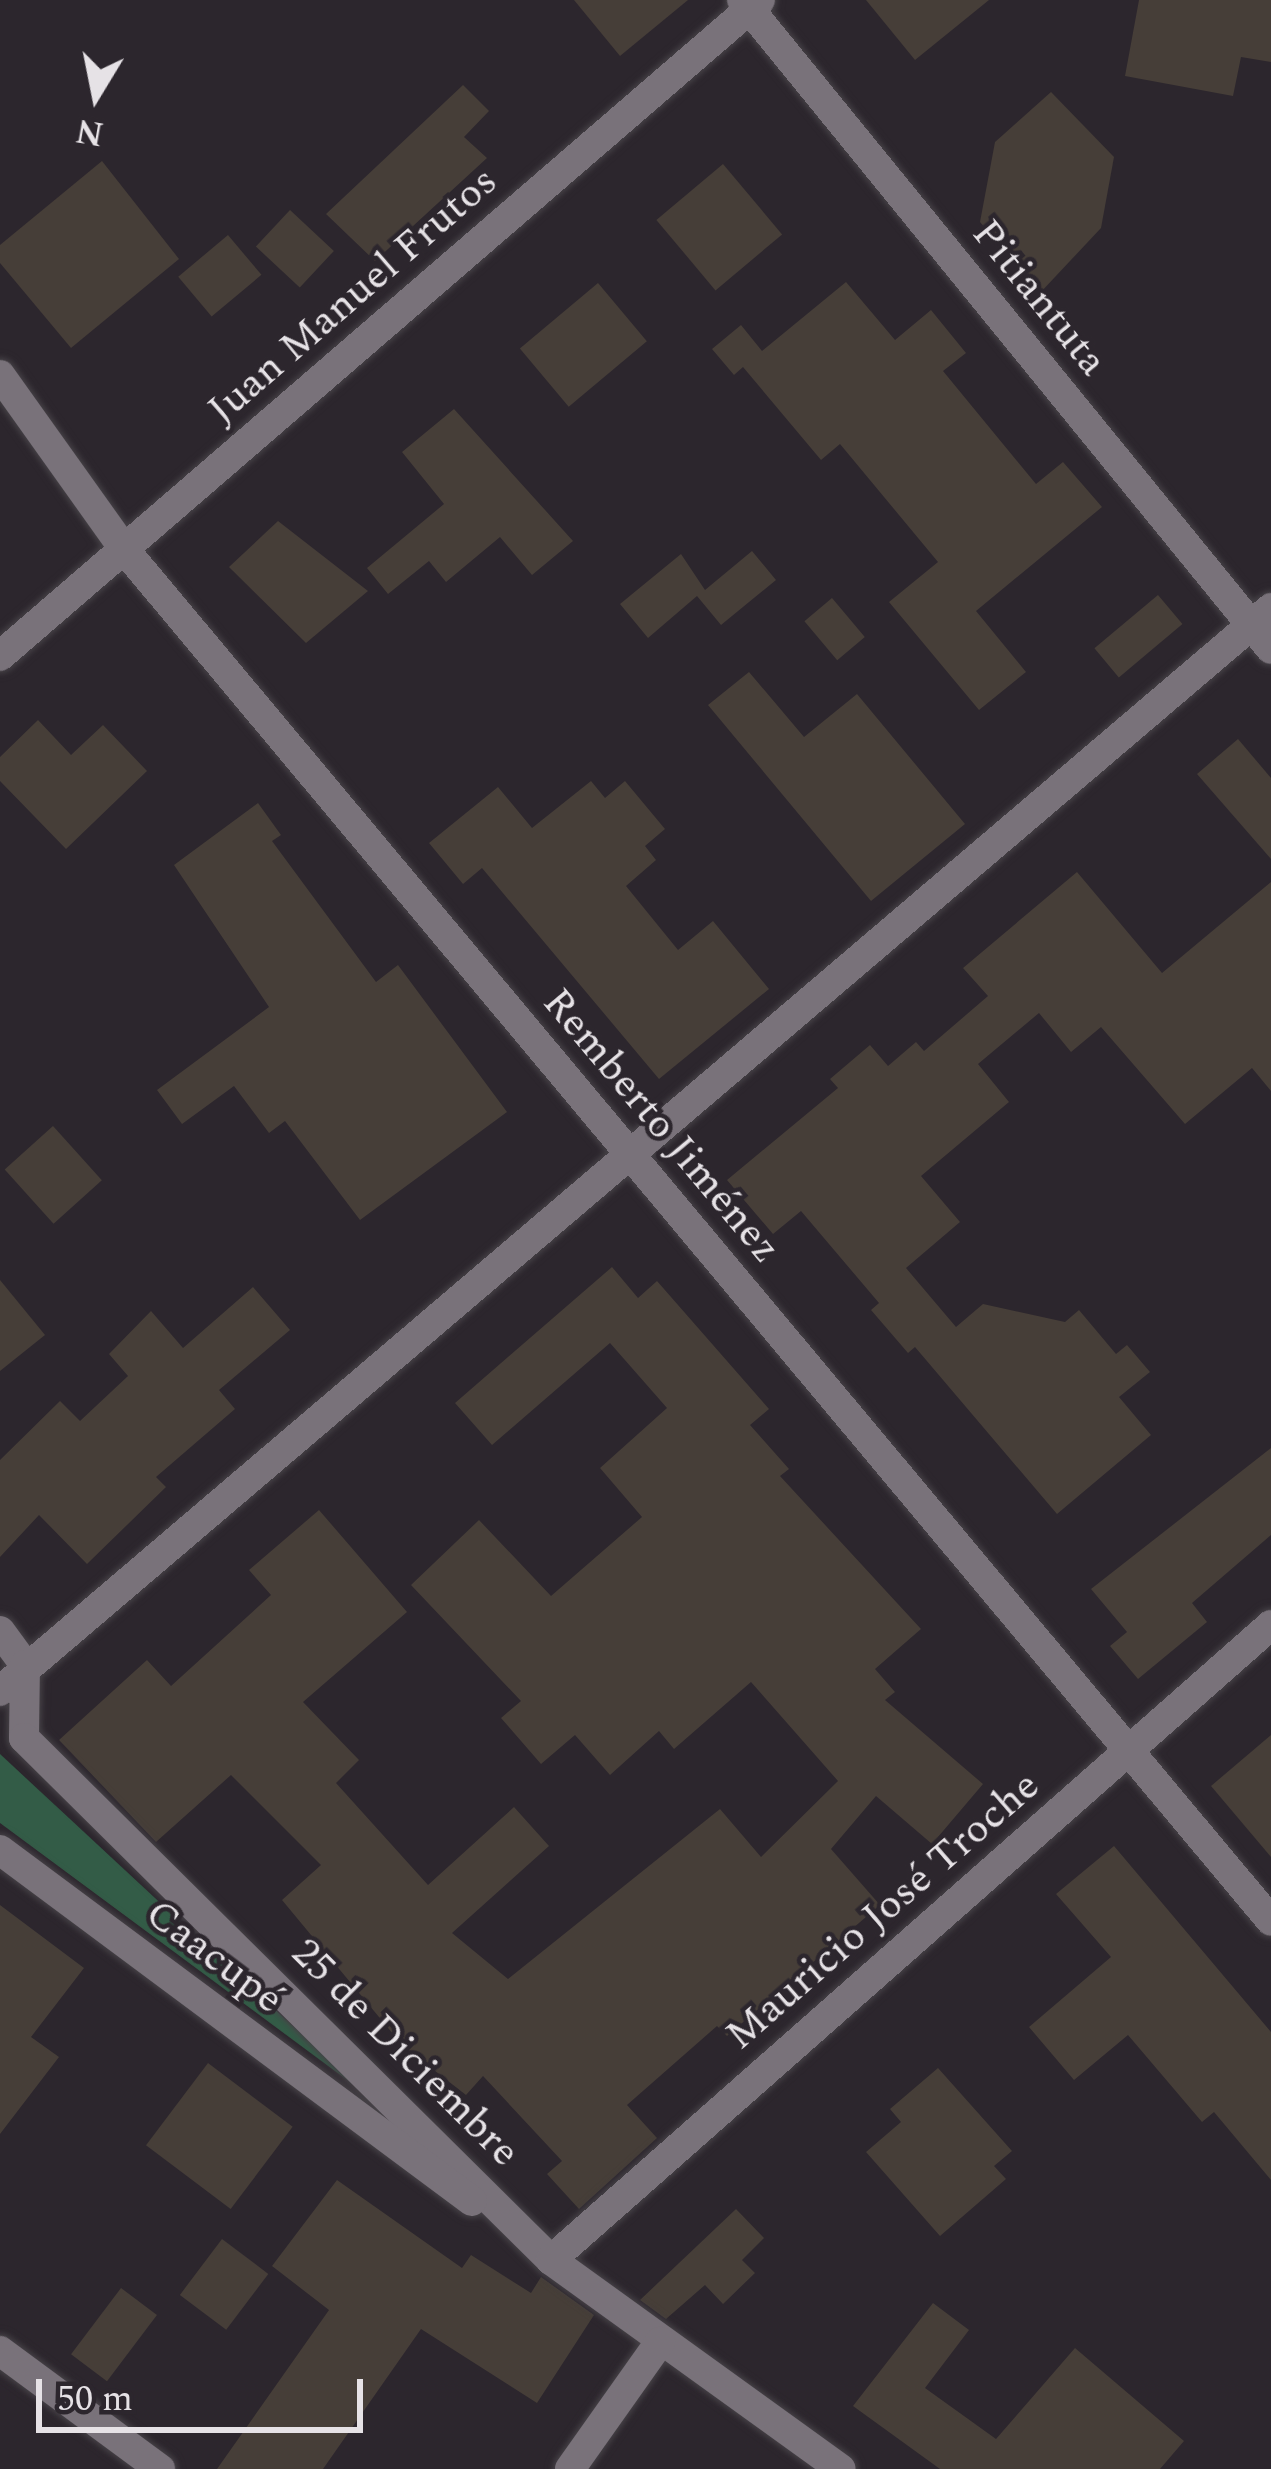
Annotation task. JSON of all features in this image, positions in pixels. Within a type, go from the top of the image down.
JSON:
[{"type":"street","name":"Juan Manuel Frutos","points":[[0,656],[750,3]]},
{"type":"street","name":"Pitiantuta","points":[[750,3],[1261,616],[1271,650]]},
{"type":"street","name":"Remberto Jiménez","points":[[0,375],[124,549],[1271,1921]]},
{"type":"street","points":[[0,1691],[1261,616]]},
{"type":"street","name":"Mauricio José Troche","points":[[551,2260],[1271,1625]]},
{"type":"street","points":[[0,1631],[25,1665]]},
{"type":"street","name":"25 de Diciembre","points":[[25,1665],[24,1738],[551,2260],[841,2469]]},
{"type":"street","name":"Caacupé","points":[[0,1850],[551,2260]]},
{"type":"street","points":[[570,2469],[660,2342]]},
{"type":"street","points":[[0,2350],[160,2469]]},
{"type":"green space","points":[[0,1754],[366,2094],[0,1823]]},
{"type":"building","points":[[574,0],[688,0],[620,56]]},
{"type":"building","points":[[866,0],[989,0],[915,60]]},
{"type":"building","points":[[1139,0],[1271,0],[1271,62],[1241,57],[1233,96],[1125,76]]},
{"type":"building","points":[[463,85],[489,111],[464,137],[487,158],[375,261],[326,214]]},
{"type":"building","points":[[1051,92],[1114,157],[1101,228],[1040,293],[980,222],[995,142]]},
{"type":"building","points":[[102,161],[179,259],[71,348],[0,263],[0,245]]},
{"type":"building","points":[[723,164],[782,234],[715,290],[656,220]]},
{"type":"building","points":[[290,210],[334,251],[300,287],[256,247]]},
{"type":"building","points":[[228,235],[261,275],[212,317],[178,277]]},
{"type":"building","points":[[846,282],[895,340],[931,310],[966,353],[943,371],[1036,484],[1063,462],[1102,507],[976,611],[1026,672],[979,710],[889,602],[938,562],[840,444],[821,460],[743,367],[734,375],[712,349],[741,325],[762,351]]},
{"type":"building","points":[[598,283],[647,341],[569,407],[520,349]]},
{"type":"building","points":[[454,409],[573,541],[532,575],[500,537],[446,582],[429,561],[388,594],[367,568],[444,504],[402,452]]},
{"type":"building","points":[[278,521],[368,591],[306,643],[229,567]]},
{"type":"building","points":[[752,551],[776,580],[721,625],[697,596],[648,638],[620,604],[681,554],[705,590]]},
{"type":"building","points":[[1158,595],[1182,624],[1119,677],[1094,648]]},
{"type":"building","points":[[832,598],[865,637],[837,660],[804,621]]},
{"type":"building","points":[[749,672],[804,737],[857,694],[965,824],[871,901],[708,705]]},
{"type":"building","points":[[38,720],[71,755],[103,725],[147,771],[66,849],[0,781],[0,757]]},
{"type":"building","points":[[1238,739],[1271,778],[1271,859],[1197,774]]},
{"type":"building","points":[[591,781],[605,798],[625,781],[665,829],[645,846],[656,860],[626,886],[678,950],[713,921],[769,989],[659,1079],[482,868],[463,884],[429,843],[498,787],[532,828]]},
{"type":"building","points":[[258,803],[281,835],[272,841],[376,982],[398,965],[507,1112],[360,1220],[285,1121],[269,1133],[234,1086],[182,1124],[157,1090],[269,1007],[174,865]]},
{"type":"building","points":[[1077,872],[1162,973],[1271,882],[1271,1091],[1252,1068],[1185,1124],[1101,1027],[1071,1052],[1039,1013],[978,1064],[1009,1102],[921,1176],[960,1222],[906,1268],[956,1327],[983,1304],[1065,1322],[1079,1310],[1116,1354],[1127,1345],[1150,1372],[1119,1397],[1151,1435],[1057,1514],[915,1347],[908,1353],[871,1310],[879,1303],[801,1211],[773,1234],[727,1180],[838,1088],[830,1079],[870,1045],[888,1066],[916,1042],[924,1051],[988,996],[963,968]]},
{"type":"building","points":[[53,1126],[102,1180],[54,1224],[5,1169]]},
{"type":"building","points":[[612,1267],[638,1298],[657,1281],[769,1409],[750,1425],[789,1469],[780,1476],[921,1629],[875,1669],[895,1692],[885,1700],[983,1784],[932,1844],[876,1796],[831,1849],[880,1905],[727,2036],[717,2026],[627,2105],[657,2138],[579,2209],[547,2174],[562,2161],[483,2076],[466,2095],[403,2046],[282,1900],[321,1865],[231,1775],[156,1842],[59,1740],[147,1660],[171,1686],[271,1595],[249,1570],[319,1510],[407,1612],[303,1702],[359,1760],[336,1783],[428,1885],[514,1807],[549,1846],[452,1933],[508,1979],[720,1809],[761,1857],[838,1781],[751,1682],[674,1749],[659,1731],[610,1775],[575,1735],[541,1764],[501,1718],[521,1701],[411,1585],[479,1520],[551,1596],[642,1517],[600,1468],[667,1408],[610,1343],[492,1445],[455,1403]]},
{"type":"building","points":[[0,1280],[45,1335],[0,1371]]},
{"type":"building","points":[[253,1287],[290,1330],[219,1390],[235,1409],[156,1477],[166,1487],[87,1564],[39,1515],[0,1557],[0,1460],[60,1401],[80,1421],[128,1376],[109,1354],[151,1311],[183,1348]]},
{"type":"building","points":[[1271,1448],[1271,1535],[1192,1603],[1207,1622],[1138,1679],[1110,1646],[1127,1632],[1091,1589]]},
{"type":"building","points":[[1271,1735],[1271,1857],[1211,1786]]},
{"type":"building","points":[[1114,1846],[1271,2032],[1271,2180],[1214,2112],[1202,2122],[1128,2035],[1074,2080],[1029,2027],[1111,1957],[1056,1894]]},
{"type":"building","points":[[0,1905],[84,1968],[31,2037],[59,2057],[0,2134]]},
{"type":"building","points":[[208,2063],[293,2127],[231,2209],[146,2145]]},
{"type":"building","points":[[938,2068],[1012,2151],[994,2166],[1006,2179],[940,2236],[866,2152],[901,2122],[890,2109]]},
{"type":"building","points":[[337,2180],[462,2268],[471,2255],[531,2293],[541,2277],[594,2315],[537,2403],[421,2329],[323,2469],[217,2469],[329,2310],[272,2266]]},
{"type":"building","points":[[736,2209],[764,2238],[742,2260],[755,2273],[723,2304],[705,2285],[666,2319],[640,2300]]},
{"type":"building","points":[[222,2239],[268,2274],[226,2330],[180,2295]]},
{"type":"building","points":[[121,2288],[157,2315],[107,2381],[71,2354]]},
{"type":"building","points":[[933,2303],[969,2330],[925,2388],[996,2439],[1075,2348],[1184,2441],[1160,2469],[940,2469],[853,2406]]}]
